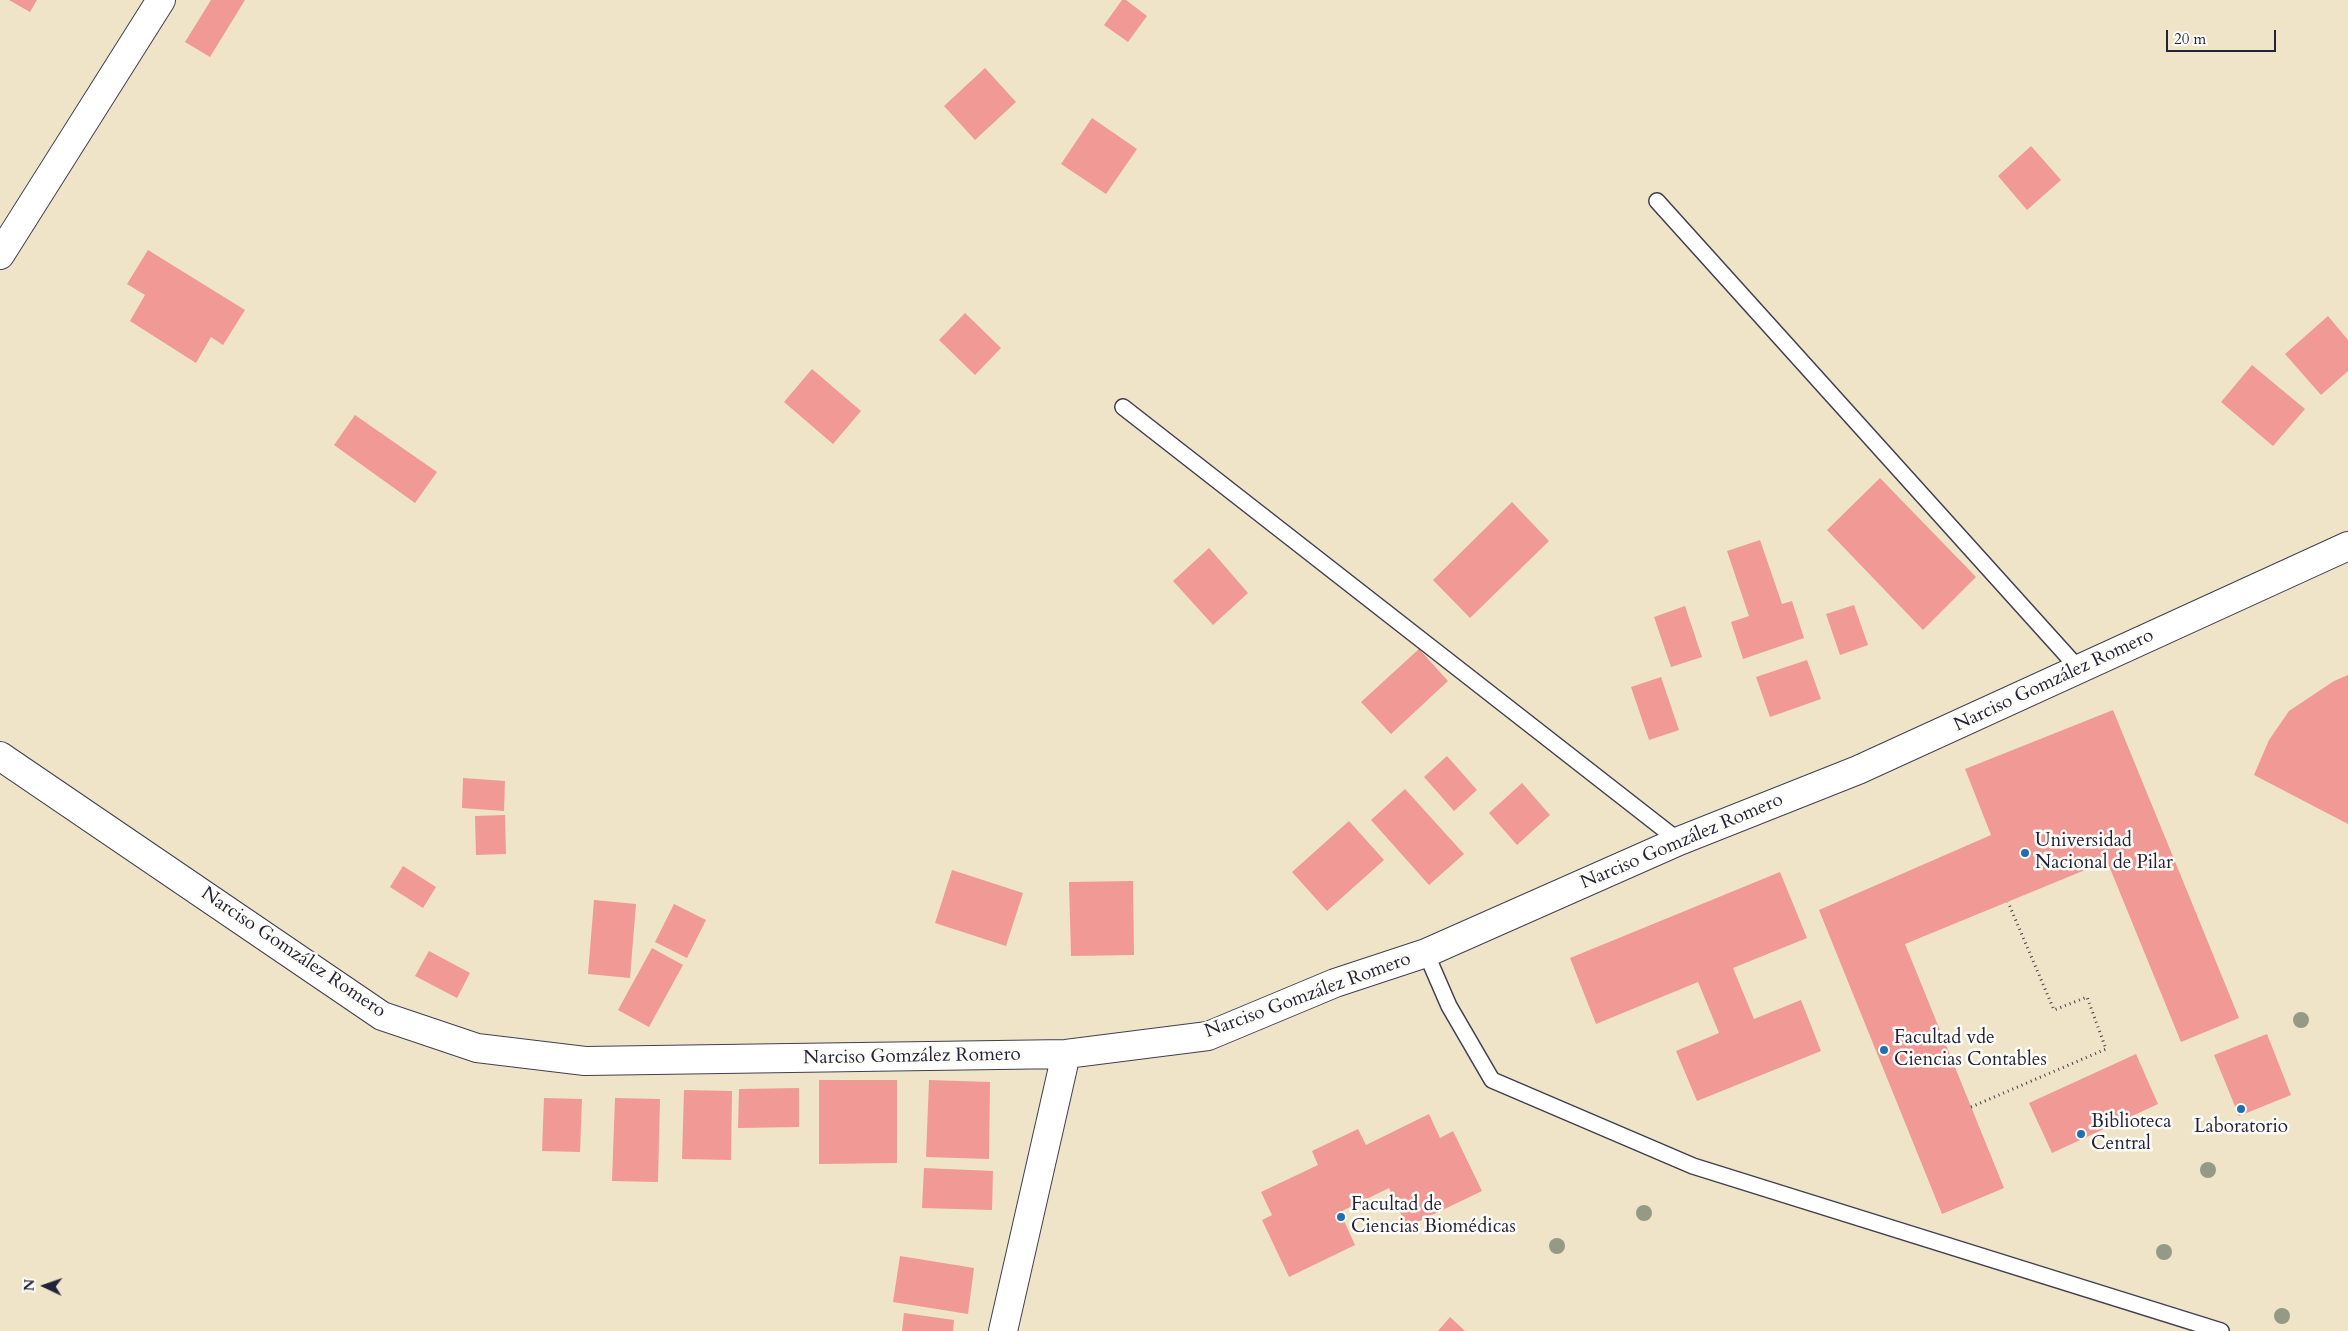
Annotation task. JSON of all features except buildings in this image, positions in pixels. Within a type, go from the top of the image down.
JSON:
[{"type":"street","points":[[0,255],[162,0]]},
{"type":"street","name":"Narciso Gomzález Romero","points":[[0,756],[382,1016],[477,1048],[585,1062],[1066,1054],[1208,1036],[1335,984],[1426,953],[1679,842],[1858,770],[2348,546]]},
{"type":"street","points":[[1003,1331],[1066,1054]]},
{"type":"lane","points":[[1657,201],[2080,669]]},
{"type":"lane","points":[[1123,407],[1679,842]]},
{"type":"lane","points":[[1426,953],[1449,1006],[1492,1080],[1694,1166],[2222,1331]]},
{"type":"path","points":[[1971,1107],[2106,1048],[2087,997],[2054,1010],[2008,902]]},
{"type":"place","name":"Universidad Nacional de Pilar","points":[[2025,853]]},
{"type":"place","name":"Facultad vde Ciencias Contables","points":[[1884,1050]]},
{"type":"place","name":"Laboratorio","points":[[2241,1109]]},
{"type":"place","name":"Biblioteca Central","points":[[2081,1134]]},
{"type":"place","name":"Facultad de Ciencias Biomédicas","points":[[1341,1217]]}]
